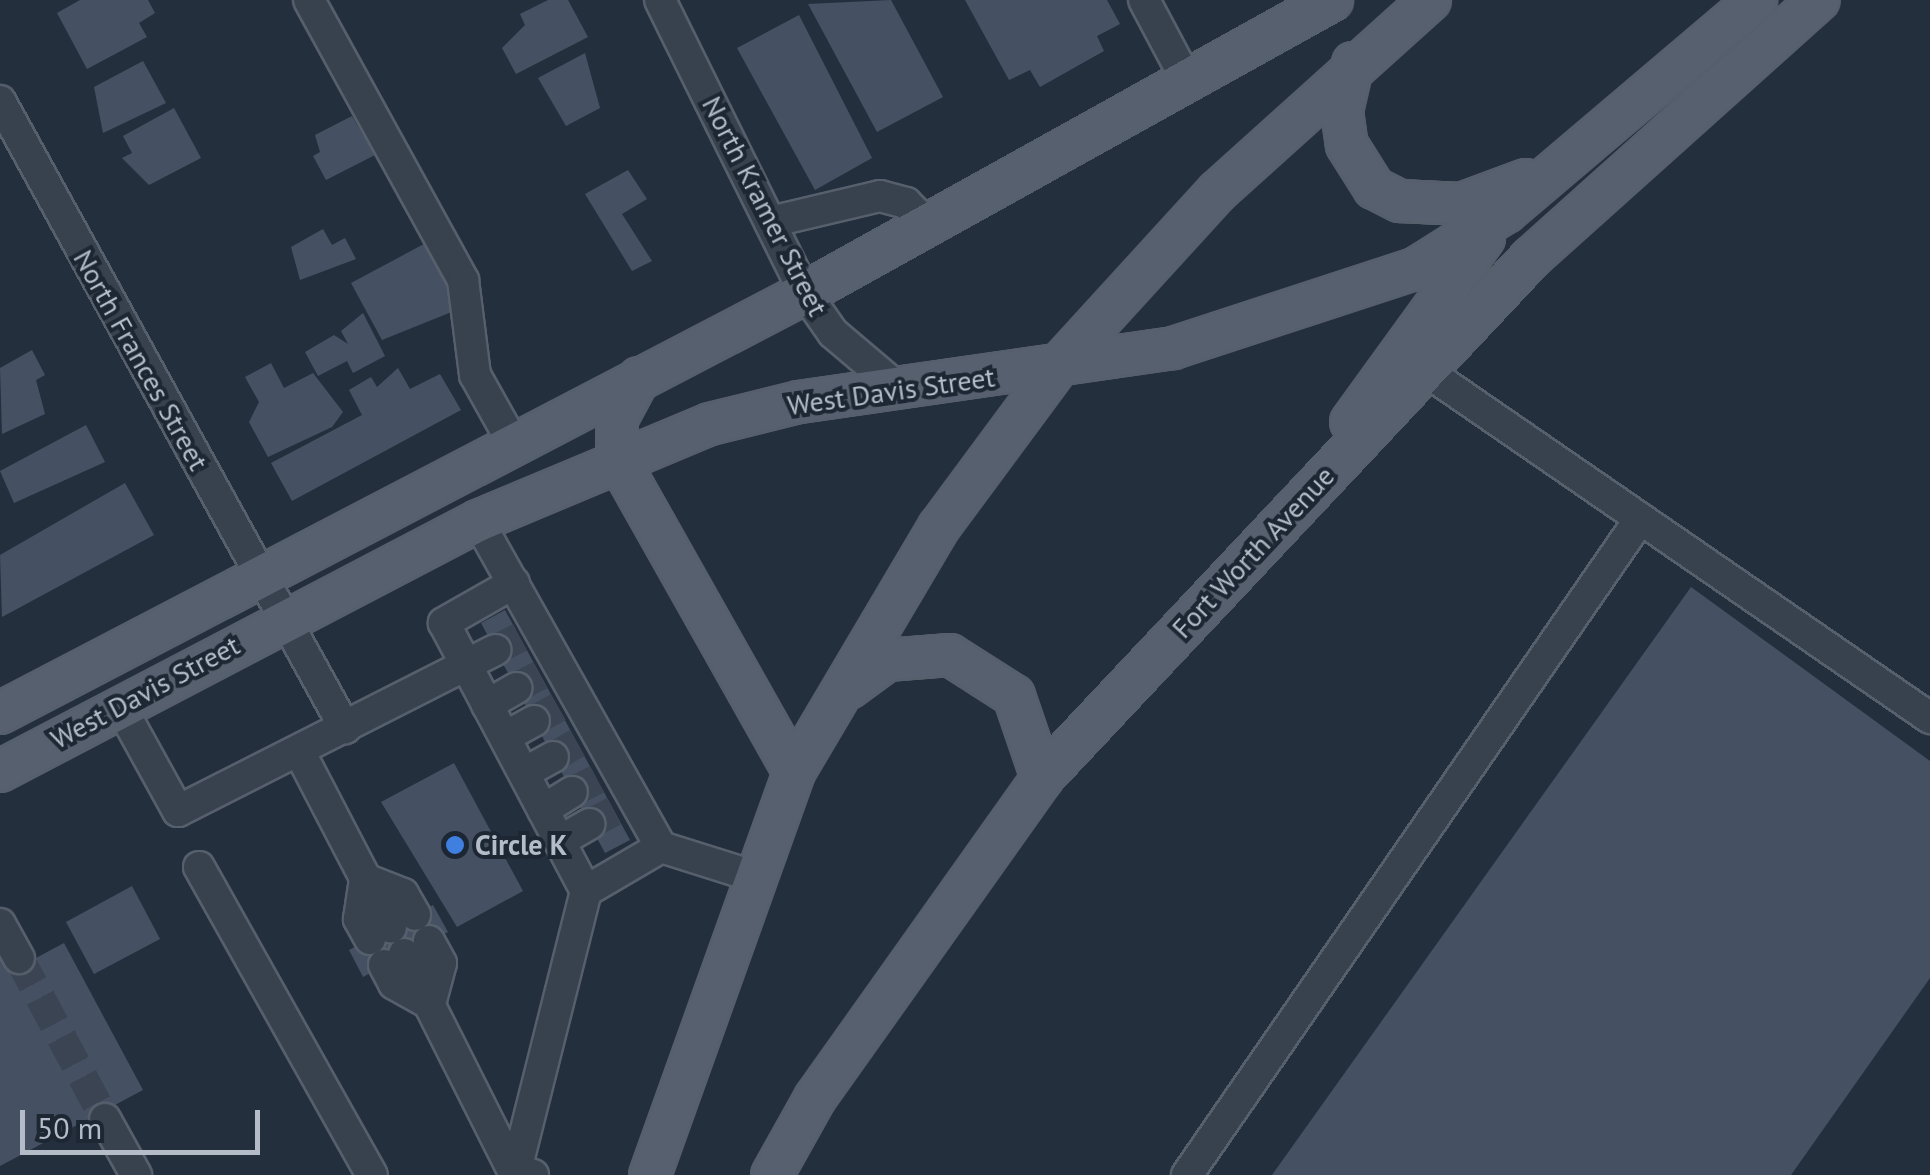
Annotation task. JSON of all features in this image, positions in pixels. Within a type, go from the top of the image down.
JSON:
[{"type":"main road","name":"West Davis Street","points":[[0,713],[805,293],[1332,0]]},
{"type":"main road","points":[[650,1175],[753,876],[794,772],[939,527],[1058,366],[1218,191],[1353,63],[1430,0]]},
{"type":"main road","name":"West Davis Street","points":[[0,771],[282,619],[478,521],[617,458],[799,402],[1173,348],[1332,304],[1415,269],[1506,212],[1755,0]]},
{"type":"main road","name":"Fort Worth Avenue","points":[[772,1175],[815,1098],[1042,778],[1423,369],[1559,232],[1818,0]]},
{"type":"main road","points":[[1353,63],[1342,111],[1347,145],[1374,188],[1400,201],[1461,204],[1550,172]]},
{"type":"main road","points":[[1312,488],[1388,360],[1506,212]]},
{"type":"main road","points":[[639,378],[617,419],[617,458],[794,772]]},
{"type":"main road","points":[[837,698],[887,660],[950,655],[1014,696],[1042,778]]},
{"type":"street","points":[[308,0],[462,280],[476,375],[513,443]]},
{"type":"street","name":"North Kramer Street","points":[[660,0],[805,293],[832,333],[899,389]]},
{"type":"street","points":[[1144,0],[1186,79]]},
{"type":"street","name":"North Frances Street","points":[[0,101],[345,728]]},
{"type":"street","points":[[770,222],[880,196],[906,203],[926,223]]},
{"type":"street","points":[[1423,369],[1930,718]]},
{"type":"street","points":[[1187,1175],[1640,519]]},
{"type":"street","points":[[478,521],[514,583],[518,638],[613,811],[661,847],[753,876]]},
{"type":"street","points":[[514,583],[444,623],[586,890],[521,1173]]},
{"type":"street","points":[[120,706],[178,810],[518,638]]},
{"type":"street","points":[[488,704],[539,676]]},
{"type":"street","points":[[505,737],[556,708]]},
{"type":"street","points":[[524,773],[576,744]]},
{"type":"street","points":[[299,751],[365,879],[359,919],[399,940]]},
{"type":"street","points":[[543,810],[595,780]]},
{"type":"street","points":[[560,841],[613,811]]},
{"type":"street","points":[[586,890],[661,847]]},
{"type":"street","points":[[199,867],[372,1175]]},
{"type":"street","points":[[365,879],[404,894],[399,940],[521,1173]]},
{"type":"street","points":[[0,924],[18,958]]},
{"type":"street","points":[[106,1119],[136,1175]]},
{"type":"building","points":[[80,0],[148,0],[155,13],[139,23],[147,37],[87,69],[57,13]]},
{"type":"building","points":[[548,0],[568,0],[588,37],[516,74],[502,48],[525,25],[520,14]]},
{"type":"building","points":[[891,0],[943,97],[877,132],[808,4]]},
{"type":"building","points":[[965,0],[1107,0],[1120,24],[1097,36],[1104,51],[1040,87],[1030,70],[1009,80]]},
{"type":"building","points":[[799,15],[872,158],[815,190],[737,48]]},
{"type":"building","points":[[585,53],[600,108],[566,126],[538,78]]},
{"type":"building","points":[[143,61],[166,103],[103,133],[94,87]]},
{"type":"building","points":[[174,108],[201,158],[149,185],[122,158],[132,153],[123,136]]},
{"type":"building","points":[[352,116],[375,155],[326,180],[313,156],[320,152],[315,135]]},
{"type":"building","points":[[628,170],[647,199],[622,214],[652,261],[632,271],[585,194]]},
{"type":"building","points":[[323,229],[332,245],[345,238],[356,259],[300,280],[291,247]]},
{"type":"building","points":[[424,244],[459,309],[382,340],[351,283]]},
{"type":"building","points":[[363,313],[385,356],[353,373],[347,361],[318,376],[305,352],[334,335],[348,344],[341,331]]},
{"type":"building","points":[[32,350],[45,375],[36,380],[45,414],[2,434],[0,368]]},
{"type":"building","points":[[271,363],[284,388],[313,373],[343,412],[332,427],[268,457],[249,422],[259,402],[245,377]]},
{"type":"building","points":[[398,368],[410,389],[440,374],[461,410],[292,501],[271,463],[362,415],[349,390],[371,377],[377,387]]},
{"type":"building","points":[[86,425],[105,462],[14,503],[0,471]]},
{"type":"building","points":[[125,483],[154,535],[2,617],[0,555]]},
{"type":"building","points":[[1691,587],[1930,761],[1930,978],[1791,1175],[1272,1175]]},
{"type":"building","name":"Circle K","points":[[505,610],[630,840],[605,853],[481,623]]},
{"type":"building","name":"Circle K","points":[[454,763],[523,891],[457,927],[381,802]]},
{"type":"building","points":[[132,886],[160,939],[94,974],[66,922]]},
{"type":"building","points":[[433,905],[448,932],[363,977],[349,950]]},
{"type":"building","points":[[64,943],[143,1090],[0,1166],[0,955],[10,972]]},
{"type":"tunnel","points":[[495,650],[520,637]]},
{"type":"tunnel","points":[[516,688],[540,675]]},
{"type":"tunnel","points":[[534,721],[558,707]]},
{"type":"tunnel","points":[[553,757],[577,743]]},
{"type":"tunnel","points":[[572,792],[597,779]]},
{"type":"tunnel","points":[[590,824],[614,811]]},
{"type":"tunnel","points":[[19,958],[105,1119]]},
{"type":"place","name":"Circle K","points":[[455,845]]}]
